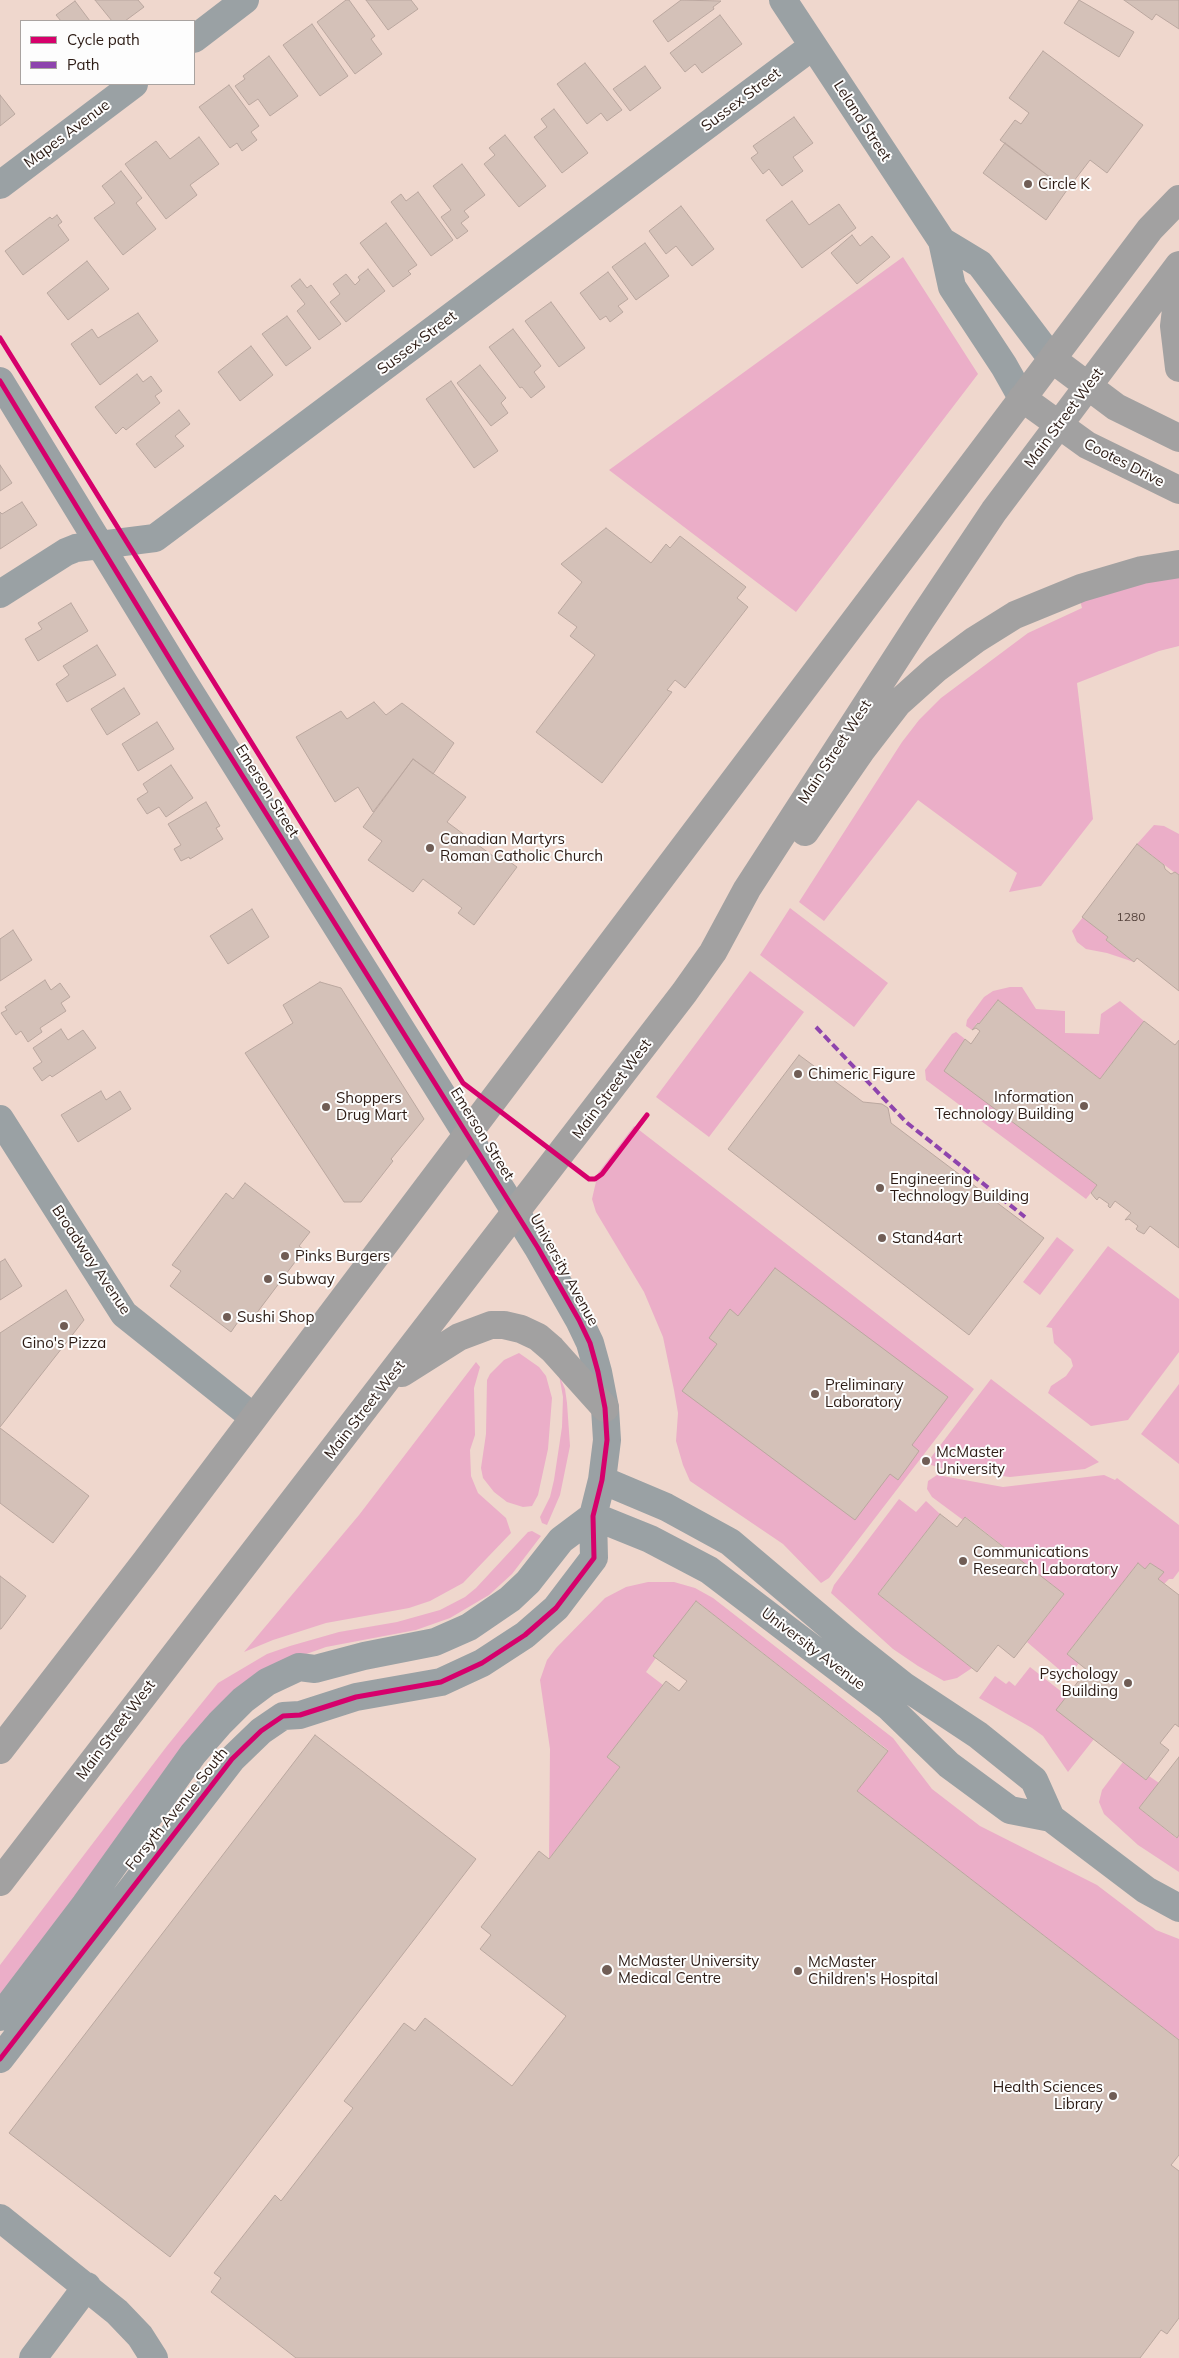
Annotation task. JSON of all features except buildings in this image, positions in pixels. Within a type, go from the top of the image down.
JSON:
[{"type":"main road","points":[[0,1750],[468,1134],[1150,229],[1179,199]]},
{"type":"main road","name":"Main Street West","points":[[0,1882],[646,1045],[712,952],[747,889],[994,511],[1179,265]]},
{"type":"main road","points":[[1179,286],[1174,326],[1179,368]]},
{"type":"main road","points":[[1052,359],[1116,407],[1179,438]]},
{"type":"main road","name":"Cootes Drive","points":[[1022,398],[1058,426],[1087,445],[1179,490]]},
{"type":"main road","points":[[712,952],[760,898],[861,751],[898,703],[936,669],[1014,615],[1108,579],[1179,564]]},
{"type":"main road","points":[[386,1383],[459,1337],[491,1325],[504,1325],[521,1329],[538,1337],[552,1349],[605,1408]]},
{"type":"street","points":[[195,38],[245,0]]},
{"type":"street","name":"Leland Street","points":[[783,0],[942,241],[952,287],[1004,366],[1022,398]]},
{"type":"street","name":"Sussex Street","points":[[0,594],[66,552],[76,548],[155,538],[813,46]]},
{"type":"street","name":"Mapes Avenue","points":[[0,185],[133,85]]},
{"type":"street","name":"Leland Street","points":[[942,241],[980,264],[1052,359]]},
{"type":"street","name":"Emerson Street","points":[[0,381],[517,1212]]},
{"type":"street","name":"Broadway Avenue","points":[[0,1119],[124,1314],[253,1417]]},
{"type":"street","name":"University Avenue","points":[[517,1212],[579,1320],[590,1343],[598,1372],[605,1408],[606,1440],[602,1480],[593,1516],[650,1539],[709,1570],[888,1706],[949,1765],[1010,1810],[1051,1818],[1146,1890],[1179,1908]]},
{"type":"street","name":"University Avenue","points":[[602,1480],[666,1506],[730,1542],[897,1680],[978,1735],[1034,1780],[1051,1818]]},
{"type":"street","name":"Forsyth Avenue South","points":[[0,2017],[85,1905],[193,1754],[243,1700],[267,1682],[299,1667],[315,1669],[364,1656],[419,1646],[435,1642],[469,1627],[510,1599],[528,1582],[561,1540],[593,1516]]},
{"type":"street","name":"Forsyth Avenue South","points":[[0,2059],[136,1881],[246,1744],[284,1716],[300,1715],[322,1706],[370,1694],[441,1682],[482,1663],[525,1636],[556,1608],[594,1558],[593,1516]]},
{"type":"street","points":[[0,2218],[87,2286],[129,2323],[154,2358]]},
{"type":"street","points":[[33,2358],[87,2286]]},
{"type":"shaded area","points":[[903,257],[978,374],[796,612],[609,470]]},
{"type":"shaded area","points":[[1179,574],[1179,646],[1159,651],[1077,683],[1093,819],[1041,886],[1009,892],[1017,873],[918,800],[824,921],[799,902],[902,742],[919,720],[941,698],[1028,633],[1082,608],[1080,600]]},
{"type":"shaded area","points":[[1154,825],[1164,826],[1179,834],[1179,876],[1137,844]]},
{"type":"shaded area","points":[[790,908],[888,983],[854,1027],[760,955]]},
{"type":"shaded area","points":[[1083,917],[1108,937],[1106,940],[1134,962],[1107,953],[1086,949],[1077,942],[1072,931]]},
{"type":"shaded area","points":[[750,971],[804,1012],[709,1137],[656,1097]]},
{"type":"shaded area","points":[[1010,987],[1022,987],[1036,1009],[1065,1011],[1065,1033],[1099,1034],[1101,1014],[1120,1001],[1144,1021],[1100,1079],[998,1000],[972,1030],[966,1026],[967,1020],[984,997],[993,991]]},
{"type":"shaded area","points":[[956,1032],[965,1039],[945,1071],[1097,1185],[1086,1199],[926,1080],[925,1070],[952,1034]]},
{"type":"shaded area","points":[[634,1126],[974,1389],[829,1578],[821,1583],[783,1544],[690,1481],[683,1465],[676,1441],[678,1413],[663,1337],[644,1292],[596,1212],[592,1199],[598,1173]]},
{"type":"shaded area","points":[[1057,1237],[1074,1250],[1040,1295],[1023,1282]]},
{"type":"shaded area","points":[[1108,1246],[1179,1299],[1179,1352],[1128,1420],[1091,1426],[1048,1393],[1051,1386],[1066,1376],[1073,1366],[1071,1359],[1054,1343],[1052,1328],[1046,1327]]},
{"type":"shaded area","points":[[519,1353],[539,1367],[546,1376],[552,1398],[548,1449],[538,1495],[532,1506],[523,1507],[507,1502],[494,1492],[483,1478],[481,1468],[486,1434],[487,1380],[490,1374],[504,1360]]},
{"type":"shaded area","points":[[476,1362],[480,1367],[474,1388],[475,1435],[470,1450],[471,1476],[478,1493],[506,1518],[511,1533],[463,1583],[430,1601],[409,1608],[326,1623],[273,1640],[244,1652],[359,1515]]},
{"type":"shaded area","points":[[559,1375],[565,1389],[570,1446],[560,1495],[547,1525],[542,1523],[540,1517],[550,1497],[562,1427],[563,1397]]},
{"type":"shaded area","points":[[991,1379],[1099,1462],[1085,1469],[1010,1477],[945,1469],[931,1465],[929,1460]]},
{"type":"shaded area","points":[[1179,1384],[1179,1464],[1141,1434]]},
{"type":"shaded area","points":[[937,1475],[1003,1487],[1104,1475],[1115,1480],[1117,1478],[1179,1525],[1179,1571],[1173,1579],[1169,1579],[1164,1584],[1158,1579],[1163,1572],[1150,1563],[1145,1569],[1138,1563],[1067,1654],[1079,1663],[1068,1677],[1027,1642],[1064,1594],[966,1517],[963,1520],[932,1497],[927,1489],[928,1481]]},
{"type":"shaded area","points":[[899,1499],[916,1512],[926,1501],[940,1514],[878,1594],[972,1668],[957,1678],[944,1681],[918,1666],[893,1649],[831,1593],[834,1585]]},
{"type":"shaded area","points":[[532,1531],[541,1536],[512,1574],[489,1595],[450,1618],[416,1630],[326,1647],[295,1658],[259,1677],[0,2004],[0,1965],[167,1746],[218,1683],[267,1654],[290,1646],[339,1632],[397,1622],[440,1610],[465,1597],[476,1588],[528,1532]]},
{"type":"shaded area","points":[[648,1582],[674,1582],[695,1588],[713,1598],[893,1738],[932,1789],[980,1826],[1097,1885],[1156,1930],[1179,1939],[1179,2040],[857,1791],[888,1750],[696,1601],[646,1672],[663,1685],[608,1757],[620,1767],[549,1859],[550,1749],[540,1680],[547,1660],[556,1648],[605,1598],[626,1587]]},
{"type":"shaded area","points":[[1030,1667],[1067,1696],[1094,1739],[1068,1772],[1043,1736],[979,1698],[995,1676],[1006,1684],[1009,1681],[1015,1686]]},
{"type":"shaded area","points":[[1123,1762],[1146,1780],[1149,1776],[1159,1783],[1139,1808],[1176,1838],[1179,1835],[1179,1872],[1138,1845],[1104,1814],[1099,1802],[1102,1790]]},
{"type":"marked path","points":[[816,1027],[906,1122],[1025,1217]]},
{"type":"cycle path","points":[[0,338],[463,1083],[589,1179],[595,1179],[602,1174],[647,1115]]},
{"type":"cycle path","points":[[0,381],[180,676],[538,1248],[590,1343],[605,1408],[607,1440],[602,1480],[593,1516],[594,1558],[556,1608],[525,1635],[482,1663],[441,1682],[356,1697],[300,1715],[283,1716],[261,1731],[232,1759],[0,2059]]},
{"type":"place","name":"Circle K","points":[[1028,184]]},
{"type":"place","name":"Canadian Martyrs Roman Catholic Church","points":[[430,848]]},
{"type":"place","name":"Chimeric Figure","points":[[798,1074]]},
{"type":"place","name":"Information Technology Building","points":[[1084,1106]]},
{"type":"place","name":"Shoppers Drug Mart","points":[[326,1107]]},
{"type":"place","name":"Engineering Technology Building","points":[[880,1188]]},
{"type":"place","name":"Stand4art","points":[[882,1238]]},
{"type":"place","name":"Pinks Burgers","points":[[285,1256]]},
{"type":"place","name":"Subway","points":[[268,1279]]},
{"type":"place","name":"Sushi Shop","points":[[227,1317]]},
{"type":"place","name":"Gino's Pizza","points":[[64,1326]]},
{"type":"place","name":"Preliminary Laboratory","points":[[815,1394]]},
{"type":"place","name":"McMaster University","points":[[926,1461]]},
{"type":"place","name":"Communications Research Laboratory","points":[[963,1561]]},
{"type":"place","name":"Psychology Building","points":[[1128,1683]]},
{"type":"place","name":"McMaster University Medical Centre","points":[[607,1970]]},
{"type":"place","name":"McMaster Children's Hospital","points":[[798,1971]]},
{"type":"place","name":"Health Sciences Library","points":[[1113,2096]]}]
